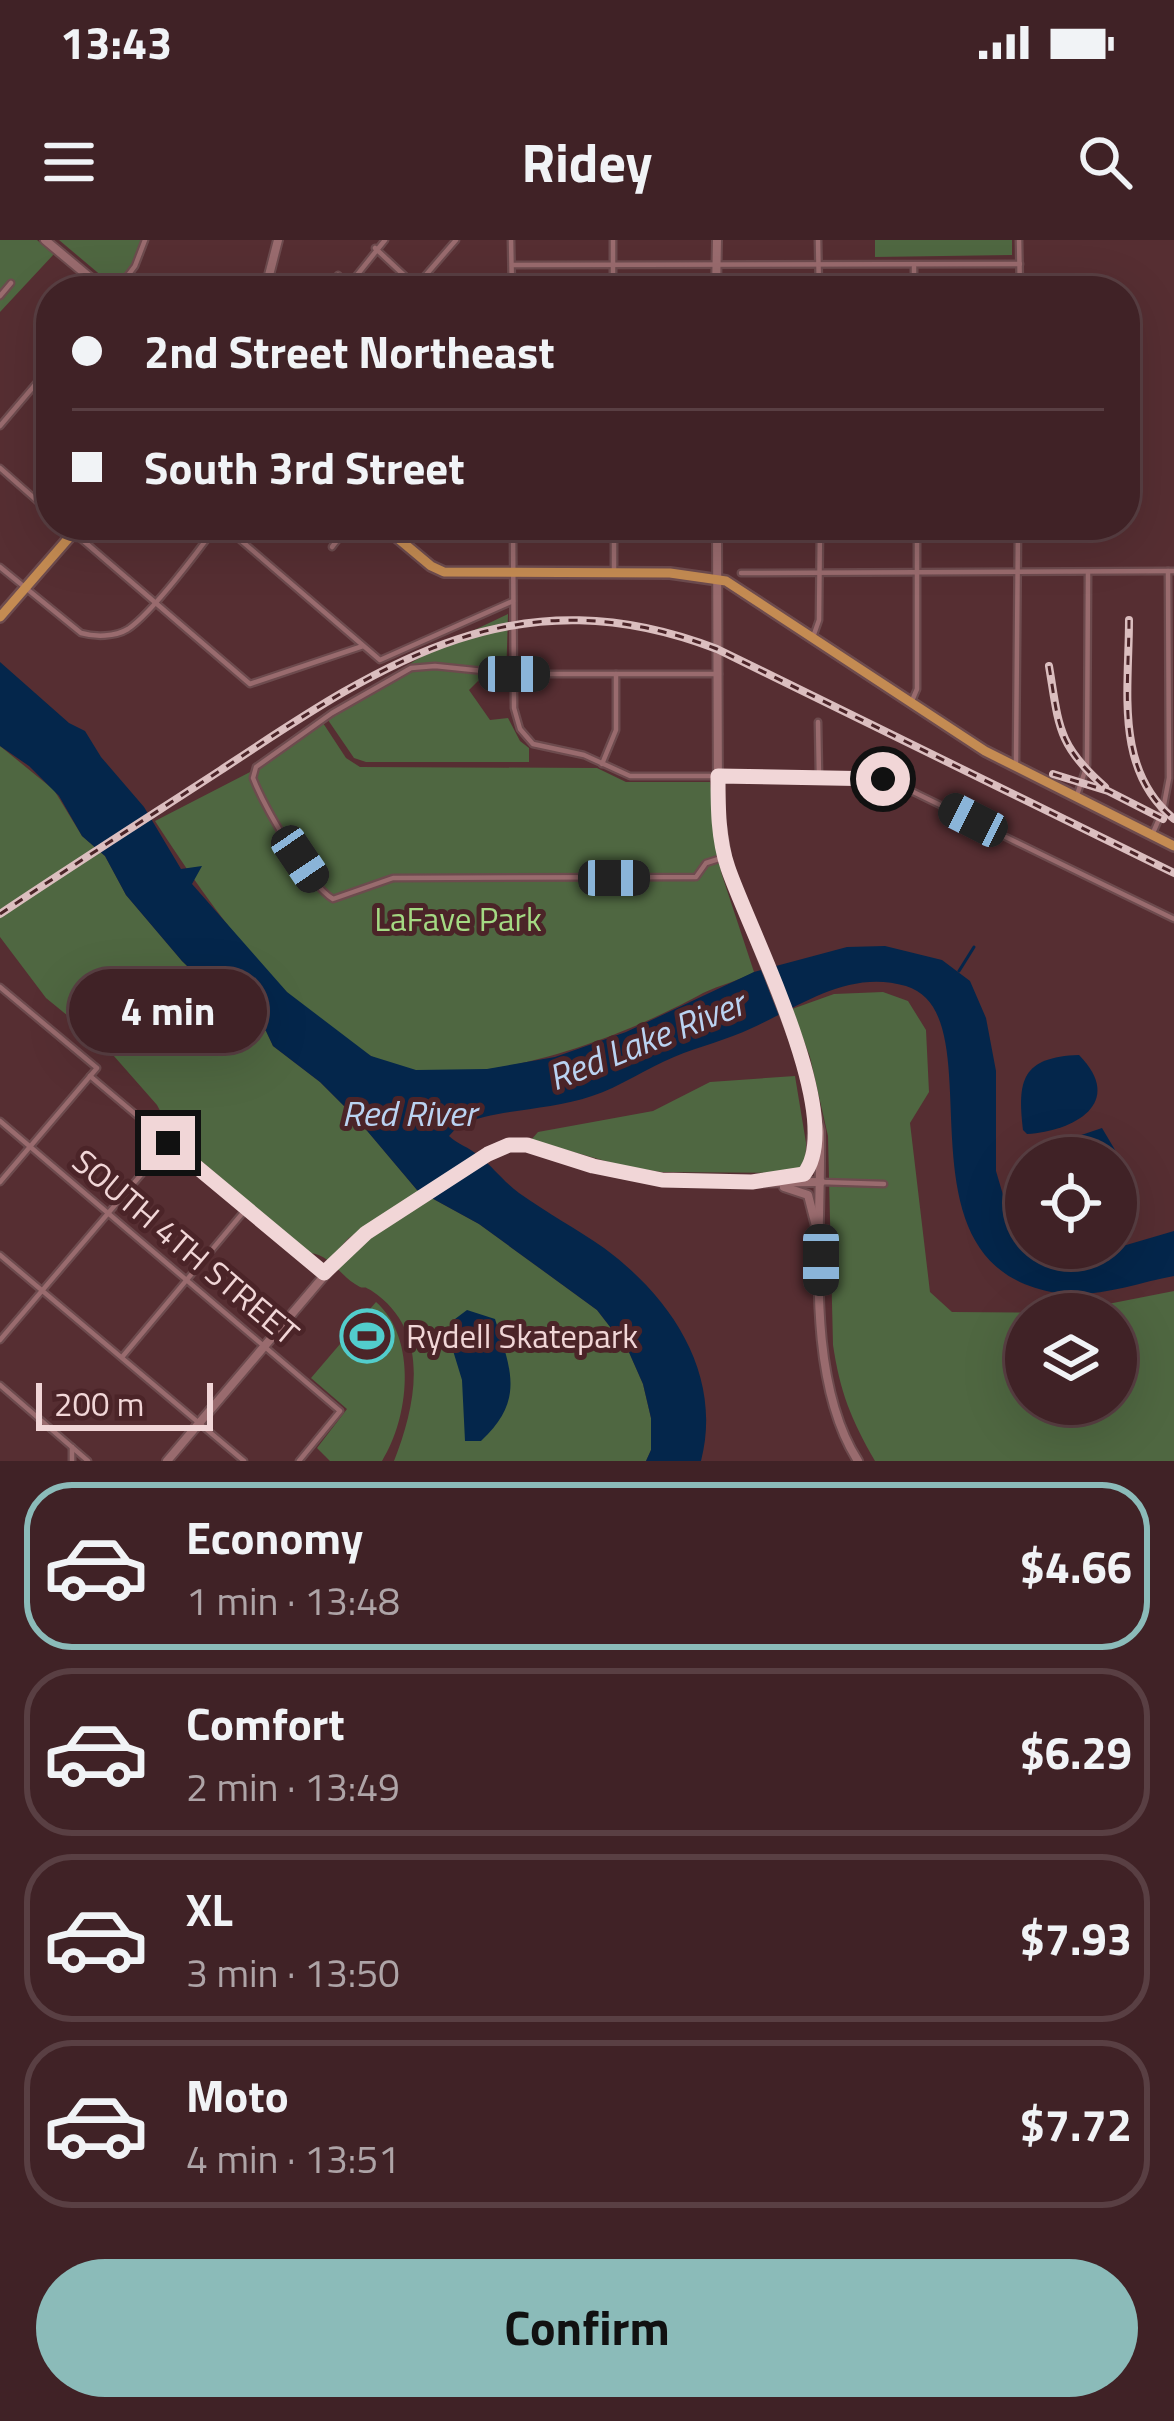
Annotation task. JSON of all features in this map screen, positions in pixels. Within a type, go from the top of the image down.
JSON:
[{"type":"main road","points":[[0,617],[63,540]]},
{"type":"main road","points":[[401,540],[438,570],[716,578],[744,591],[1013,767],[1174,846]]},
{"type":"street","points":[[45,240],[88,276]]},
{"type":"street","points":[[127,276],[145,240]]},
{"type":"street","points":[[270,276],[278,240]]},
{"type":"street","points":[[355,276],[386,240]]},
{"type":"street","points":[[428,276],[456,240]]},
{"type":"street","points":[[511,240],[512,276]]},
{"type":"street","points":[[613,240],[613,276]]},
{"type":"street","points":[[716,276],[717,240]]},
{"type":"street","points":[[818,240],[818,276]]},
{"type":"street","points":[[1019,240],[1020,276]]},
{"type":"street","points":[[376,249],[403,276]]},
{"type":"street","points":[[914,264],[914,276]]},
{"type":"street","points":[[512,265],[1020,264]]},
{"type":"street","points":[[0,296],[11,283]]},
{"type":"street","points":[[0,426],[36,383]]},
{"type":"street","points":[[0,468],[36,499]]},
{"type":"street","points":[[87,540],[153,603],[255,684],[363,646]]},
{"type":"street","points":[[0,567],[76,629],[92,636],[125,630],[207,540]]},
{"type":"street","points":[[238,540],[380,660],[513,601]]},
{"type":"street","points":[[332,547],[337,540]]},
{"type":"street","points":[[512,540],[515,717],[524,736],[538,746],[584,754],[630,776],[869,777],[905,786],[1174,920]]},
{"type":"street","points":[[614,540],[614,573]]},
{"type":"street","points":[[717,540],[719,820],[725,857],[814,1099],[821,1182],[824,1369],[838,1423],[858,1461]]},
{"type":"street","points":[[812,637],[819,620],[820,540]]},
{"type":"street","points":[[911,703],[916,689],[917,540]]},
{"type":"street","points":[[1013,767],[1017,754],[1018,540]]},
{"type":"street","points":[[741,573],[1171,571],[1169,778],[1152,835]]},
{"type":"street","points":[[1076,798],[1087,765],[1088,572]]},
{"type":"street","points":[[719,674],[514,674],[411,668],[332,713],[256,767],[253,778],[323,893],[332,898],[393,878],[695,877],[706,863],[725,857]]},
{"type":"street","points":[[602,764],[616,730],[616,674]]},
{"type":"street","points":[[818,722],[819,776]]},
{"type":"street","points":[[0,987],[97,1068],[0,1182]]},
{"type":"street","points":[[90,1076],[324,1273]]},
{"type":"street","name":"SOUTH 4TH STREET","points":[[0,1121],[340,1411],[299,1461]]},
{"type":"street","points":[[752,1182],[804,1174],[812,1162],[816,1132]]},
{"type":"street","points":[[0,1340],[168,1143]]},
{"type":"street","points":[[167,1461],[352,1244],[488,1154],[519,1144],[662,1180],[884,1184]]},
{"type":"street","points":[[752,1182],[808,1195],[821,1260]]},
{"type":"street","points":[[121,1358],[246,1209]]},
{"type":"street","points":[[0,1255],[244,1461]]},
{"type":"street","points":[[0,1385],[88,1461]]},
{"type":"street","points":[[72,1448],[72,1461]]},
{"type":"green space","points":[[0,240],[37,240],[54,254],[0,312]]},
{"type":"green space","points":[[59,240],[145,240],[140,257],[125,276],[102,276]]},
{"type":"green space","points":[[875,240],[1012,240],[1012,255],[875,257]]},
{"type":"green space","points":[[508,614],[506,681],[482,677],[469,690],[490,720],[508,718],[529,748],[529,762],[366,762],[354,758],[328,720],[426,653]]},
{"type":"green space","name":"LaFave Park","points":[[323,723],[346,758],[360,767],[597,768],[626,782],[710,782],[721,872],[754,972],[631,1028],[540,1059],[448,1072],[407,1069],[371,1056],[337,1035],[277,982],[224,920],[155,821],[254,770]]},
{"type":"green space","points":[[0,746],[54,790],[82,836],[105,856],[126,895],[182,961],[227,1005],[266,1031],[273,1046],[320,1082],[417,1190],[479,1224],[597,1310],[628,1350],[643,1384],[651,1418],[651,1450],[646,1461],[394,1461],[408,1416],[414,1370],[404,1327],[391,1307],[323,1257],[310,1253],[175,1139],[157,1105],[106,1047],[46,998],[0,937]]},
{"type":"green space","points":[[883,992],[908,1001],[926,1030],[929,1092],[910,1123],[930,1292],[952,1312],[1005,1312],[1005,1425],[1137,1425],[1137,1298],[1174,1291],[1174,1461],[875,1461],[848,1405],[836,1362],[828,1136],[810,1057],[792,1009],[834,994]]},
{"type":"green space","points":[[795,1076],[808,1155],[796,1173],[661,1172],[531,1140],[538,1132],[653,1111],[710,1082]]},
{"type":"green space","points":[[376,1302],[398,1336],[403,1357],[405,1379],[398,1423],[382,1461],[330,1461],[317,1448],[347,1409],[311,1378]]},
{"type":"water","name":"Red River","points":[[0,662],[69,723],[85,731],[144,807],[181,869],[202,866],[192,884],[287,992],[371,1056],[416,1070],[487,1069],[555,1057],[626,1032],[754,972],[847,947],[885,946],[942,960],[970,981],[986,1018],[996,1071],[996,1171],[1005,1202],[1005,1269],[1137,1269],[1137,1242],[1174,1231],[1174,1276],[1101,1292],[1057,1293],[1005,1273],[974,1238],[958,1192],[945,1042],[933,1006],[906,986],[865,982],[845,986],[592,1096],[459,1125],[449,1136],[519,1193],[629,1268],[651,1290],[686,1341],[705,1398],[701,1461],[646,1461],[651,1450],[651,1418],[643,1384],[628,1350],[597,1310],[479,1224],[417,1190],[320,1082],[273,1046],[266,1031],[227,1005],[182,961],[126,895],[105,856],[82,836],[59,796],[0,746]]},
{"type":"water","points":[[1079,1055],[1092,1072],[1096,1100],[1088,1111],[1062,1127],[1027,1134],[1021,1097],[1027,1074],[1045,1061]]},
{"type":"water","points":[[1102,1128],[1107,1137],[1075,1137]]},
{"type":"water","points":[[467,1310],[495,1319],[509,1369],[504,1412],[481,1441],[465,1441],[462,1380],[451,1344],[451,1322]]},
{"type":"waterway","points":[[959,971],[974,947]]},
{"type":"railway","points":[[0,914],[281,731],[397,664],[455,640],[515,625],[578,620],[645,628],[717,649],[1174,873]]},
{"type":"railway","points":[[1129,620],[1127,701],[1133,753],[1155,799],[1174,819]]},
{"type":"railway","points":[[1049,666],[1069,746],[1105,787]]},
{"type":"railway","points":[[1053,774],[1108,791],[1163,819]]},
{"type":"place","name":"Rydell Skatepark","points":[[367,1336]]},
{"type":"route","points":[[168,1143],[324,1273],[366,1233],[509,1145],[527,1145],[593,1166],[662,1180],[752,1182],[804,1174],[812,1162],[814,1099],[728,869],[719,820],[718,776],[883,779]]},
{"type":"water label","name":"Red Lake River","points":[[646,1040]]}]
